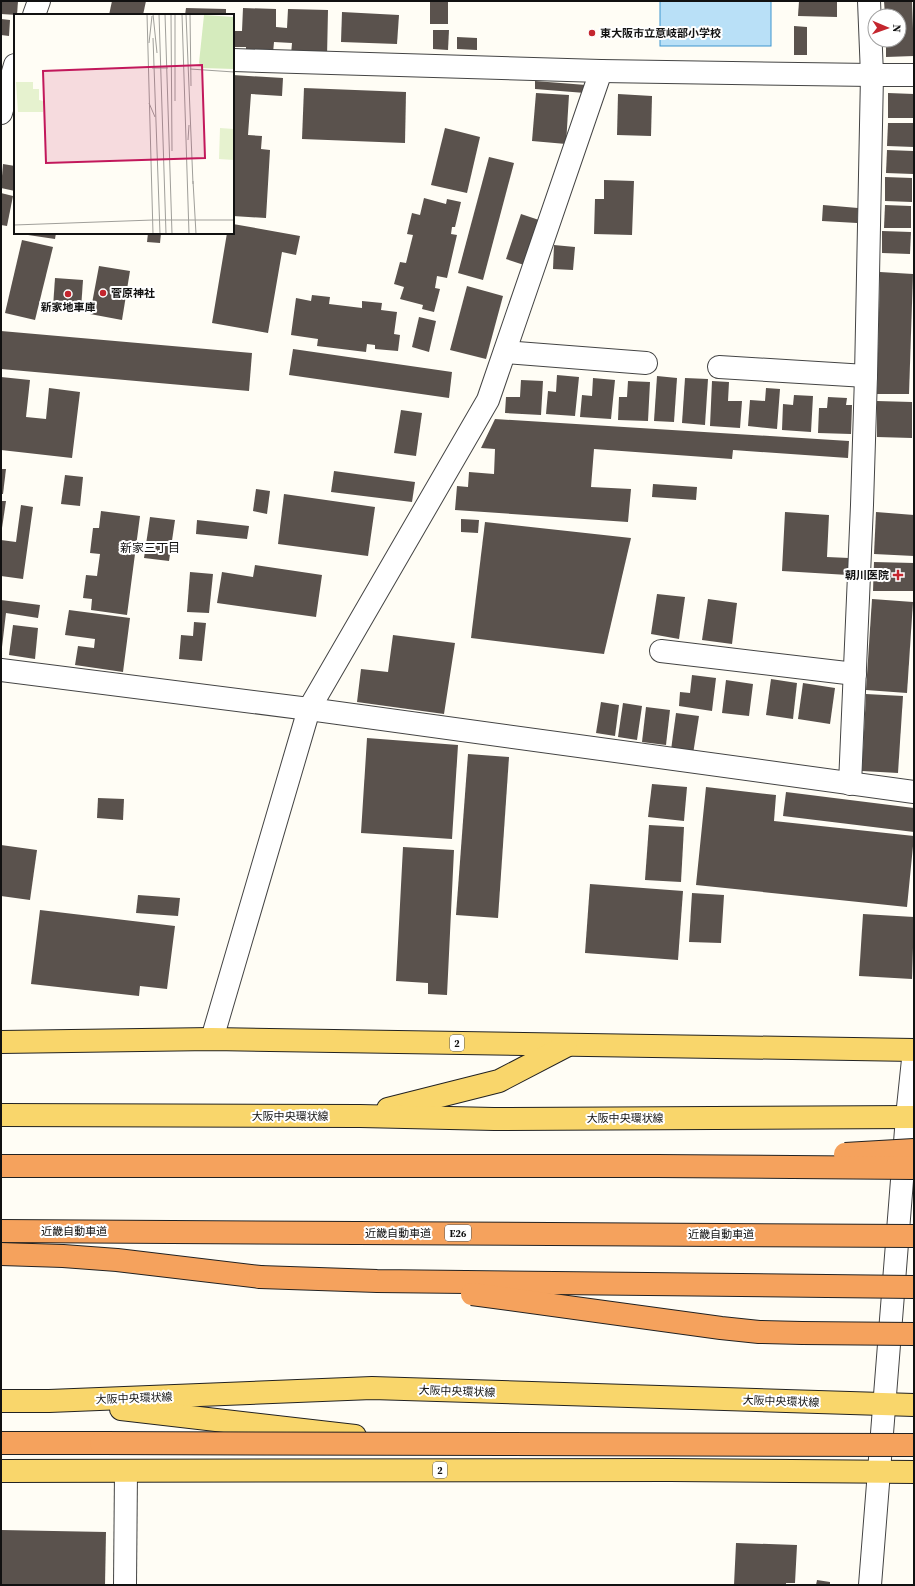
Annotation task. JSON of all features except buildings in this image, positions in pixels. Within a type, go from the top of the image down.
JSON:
[{"type":"highway","points":[[656,1166],[914,1150]]},
{"type":"highway","points":[[1,1166],[656,1166],[914,1168]]},
{"type":"highway","name":"近畿自動車道","points":[[1,1231],[914,1236]]},
{"type":"highway","points":[[1,1254],[63,1256],[117,1260],[260,1277],[377,1281],[914,1288]]},
{"type":"highway","points":[[377,1281],[744,1330],[802,1333],[914,1334]]},
{"type":"highway","points":[[1,1443],[914,1445]]},
{"type":"main road","name":"2","points":[[1,1042],[212,1040],[914,1050]]},
{"type":"main road","points":[[360,1116],[499,1081],[569,1045]]},
{"type":"main road","name":"大阪中央環状線","points":[[1,1115],[360,1116],[494,1119],[911,1117]]},
{"type":"main road","name":"大阪中央環状線","points":[[1,1402],[372,1388],[914,1405]]},
{"type":"main road","points":[[49,1401],[547,1459],[670,1470]]},
{"type":"main road","name":"2","points":[[1,1471],[670,1470],[914,1472]]},
{"type":"street","points":[[34,14],[39,1]]},
{"type":"street","points":[[850,784],[866,376],[872,75],[869,1]]},
{"type":"street","points":[[234,60],[601,71],[914,75]]},
{"type":"street","points":[[1,64],[14,64]]},
{"type":"street","points":[[1,113],[14,68]]},
{"type":"street","points":[[212,1040],[309,709],[488,400],[601,71]]},
{"type":"street","points":[[505,352],[646,363]]},
{"type":"street","points":[[718,367],[866,376]]},
{"type":"street","points":[[661,651],[855,674]]},
{"type":"street","points":[[1,670],[309,709],[914,792]]},
{"type":"street","points":[[870,1585],[911,1117],[914,1050]]},
{"type":"street","points":[[125,1585],[126,1471]]},
{"type":"water","points":[[660,1],[771,1],[771,46],[660,46]]},
{"type":"place","name":"東大阪市立意岐部小学校","points":[[592,33]]},
{"type":"place","name":"菅原神社","points":[[103,293]]},
{"type":"place","name":"新家地車庫","points":[[68,294]]},
{"type":"place","name":"朝川医院","points":[[898,575]]},
{"type":"district","name":"新家三丁目","points":[[150,548]]}]
